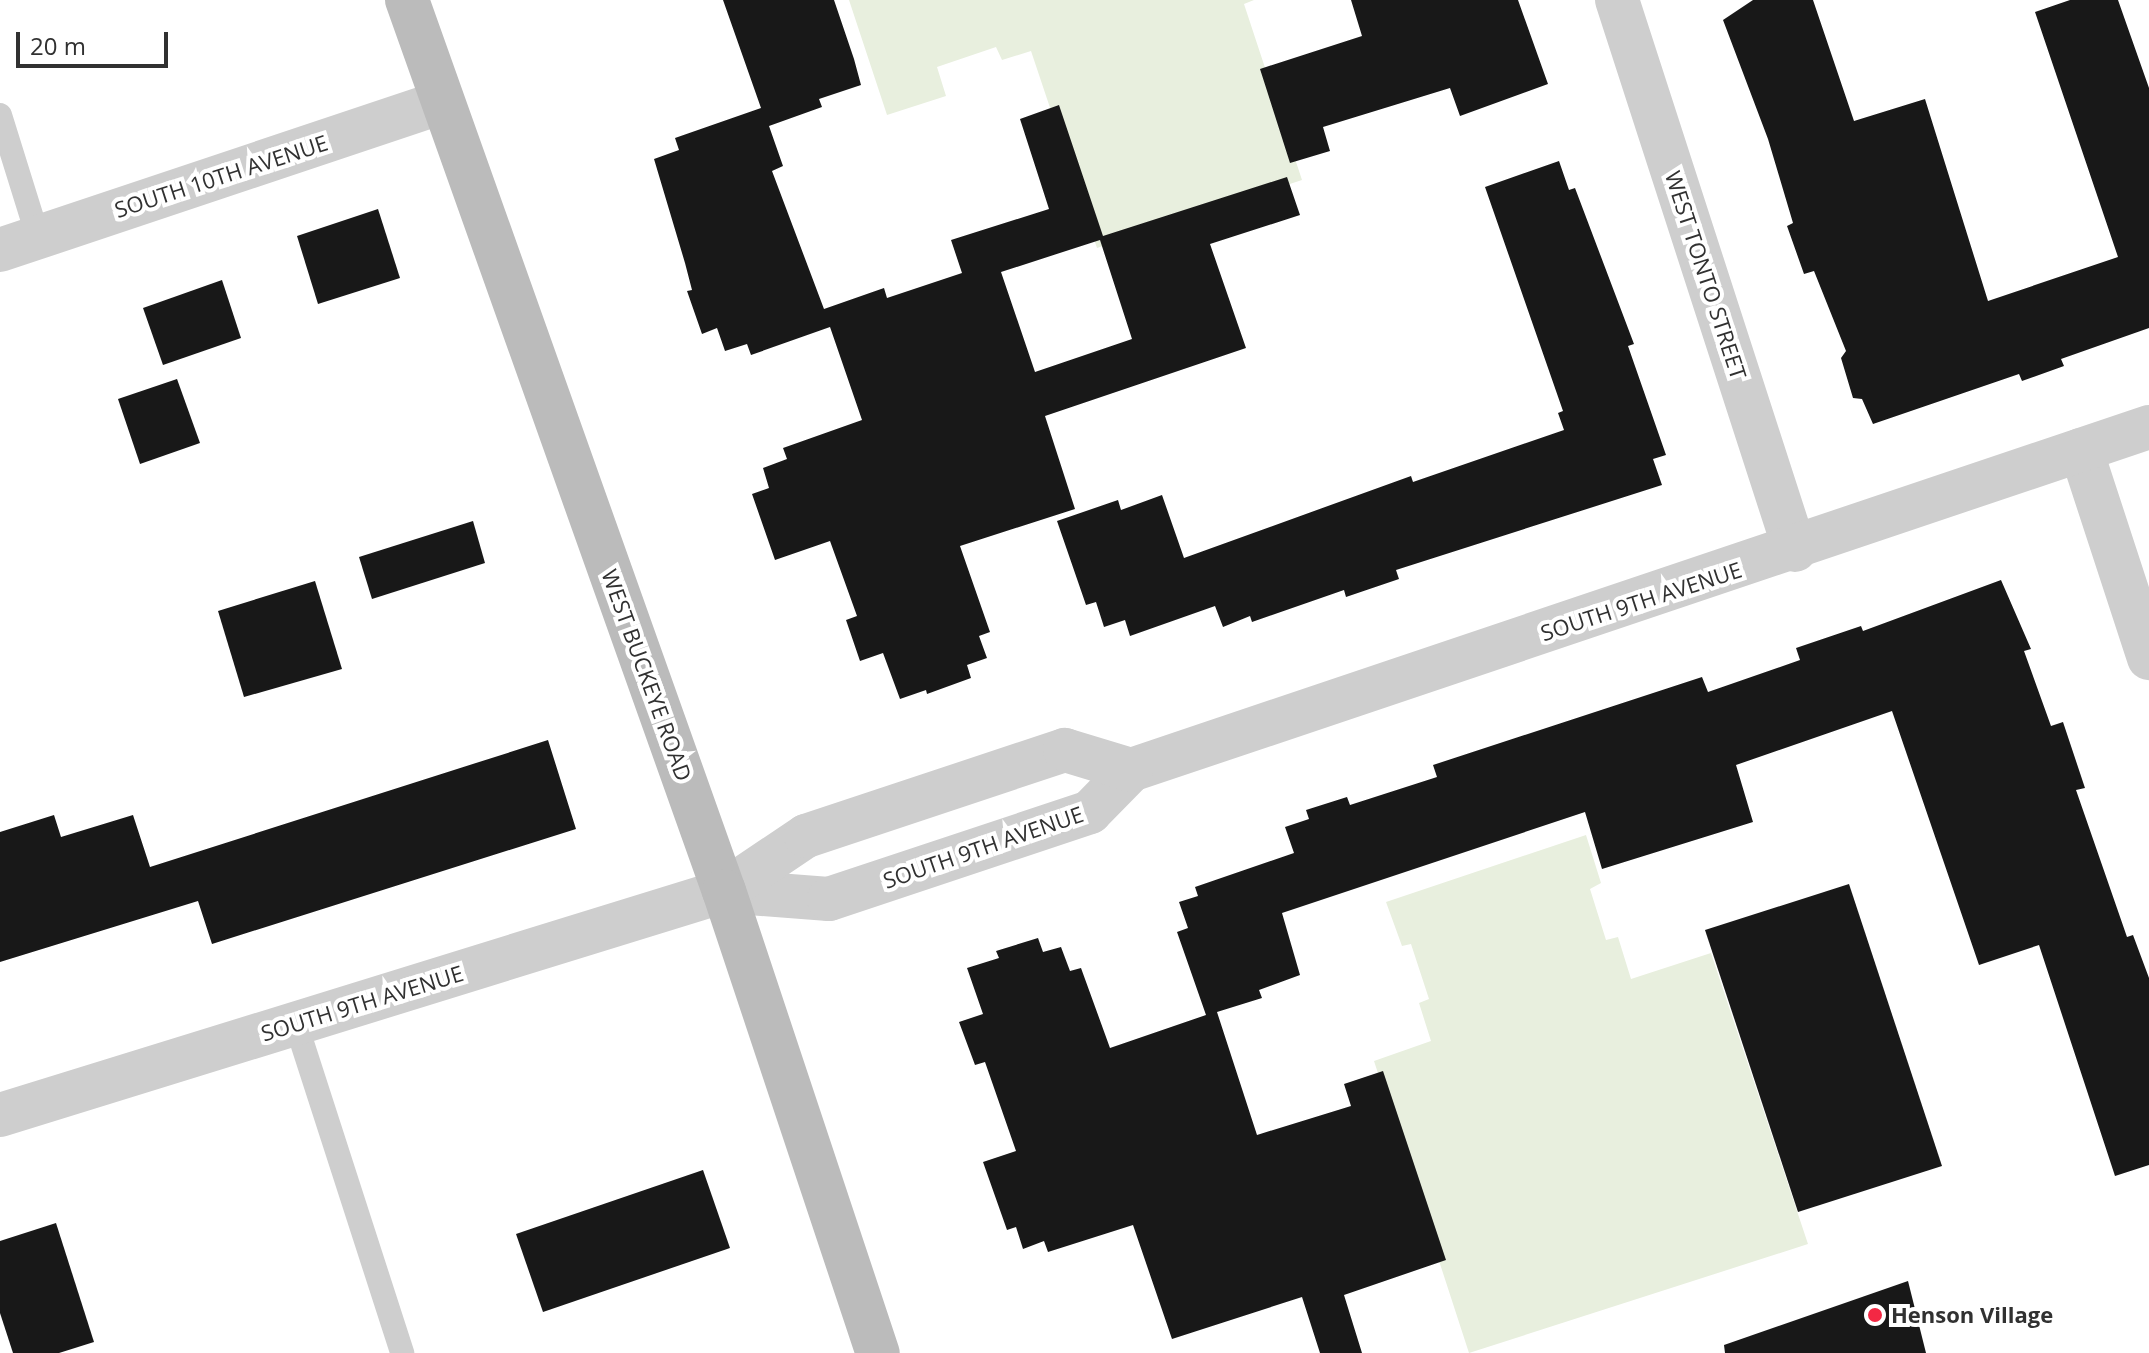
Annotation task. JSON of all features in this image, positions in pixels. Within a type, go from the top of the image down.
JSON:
[{"type":"main road","name":"WEST BUCKEYE ROAD","points":[[407,0],[724,891],[878,1353]]},
{"type":"street","name":"WEST TONTO STREET","points":[[1617,0],[1795,550]]},
{"type":"street","name":"SOUTH 10TH AVENUE","points":[[19,243],[442,102]]},
{"type":"street","name":"SOUTH 9TH AVENUE","points":[[724,891],[829,899],[1090,812],[1131,770],[1795,550],[2149,427]]},
{"type":"street","points":[[2081,450],[2149,658]]},
{"type":"street","name":"SOUTH 9TH AVENUE","points":[[0,1115],[724,891],[806,836],[1065,750],[1131,770]]},
{"type":"lane","points":[[0,115],[19,243]]},
{"type":"lane","points":[[296,1024],[402,1353]]},
{"type":"green space","points":[[849,0],[1254,0],[1244,4],[1302,180],[1097,248],[1031,51],[1002,60],[996,47],[937,67],[946,96],[887,115]]},
{"type":"green space","points":[[1586,835],[1601,883],[1590,889],[1606,940],[1618,937],[1631,979],[1711,953],[1808,1244],[1469,1353],[1374,1061],[1431,1041],[1419,1003],[1429,999],[1411,944],[1402,946],[1386,902]]},
{"type":"building","points":[[723,0],[834,0],[861,85],[819,99],[822,107],[769,126],[783,166],[772,171],[824,309],[884,288],[887,298],[962,273],[951,240],[1049,209],[1020,119],[1059,105],[1103,236],[1287,177],[1300,215],[1210,244],[1246,348],[1045,416],[1075,509],[960,546],[990,632],[979,636],[987,658],[967,665],[971,678],[927,694],[926,690],[900,699],[883,653],[860,661],[846,620],[857,616],[830,541],[775,560],[752,494],[769,488],[763,468],[787,459],[783,448],[862,420],[830,327],[751,355],[747,344],[725,351],[717,328],[702,334],[687,291],[692,290],[654,159],[679,150],[675,138],[761,108]],"holes":[[[1100,240],[1132,339],[1035,372],[1001,272]]]},
{"type":"building","points":[[1351,0],[1518,0],[1548,84],[1460,116],[1450,88],[1323,127],[1330,151],[1290,163],[1260,69],[1362,36]]},
{"type":"building","points":[[1753,0],[1813,0],[1854,121],[1925,99],[1988,301],[2118,257],[2035,12],[2070,0],[2118,0],[2149,88],[2149,328],[2061,359],[2064,366],[2022,381],[2019,374],[1873,424],[1862,399],[1853,398],[1841,358],[1846,351],[1814,271],[1804,274],[1787,226],[1793,223],[1768,139],[1723,20]]},
{"type":"building","points":[[1559,161],[1569,190],[1575,188],[1634,344],[1628,346],[1666,455],[1653,459],[1662,485],[1396,570],[1399,579],[1346,597],[1344,590],[1252,622],[1250,616],[1223,627],[1215,606],[1130,636],[1125,620],[1104,627],[1096,602],[1086,605],[1057,521],[1118,500],[1121,510],[1162,495],[1184,558],[1411,476],[1413,482],[1564,430],[1558,413],[1563,411],[1485,187]]},
{"type":"building","points":[[378,209],[400,278],[318,304],[297,236]]},
{"type":"building","points":[[222,280],[241,338],[163,365],[143,308]]},
{"type":"building","points":[[177,379],[200,443],[140,464],[118,399]]},
{"type":"building","points":[[473,521],[485,563],[372,599],[359,557]]},
{"type":"building","points":[[2001,580],[2031,649],[2024,651],[2051,726],[2063,722],[2085,788],[2076,790],[2127,937],[2133,935],[2149,978],[2149,1165],[2115,1176],[2039,945],[1979,965],[1892,711],[1736,765],[1753,822],[1602,869],[1585,812],[1282,913],[1300,975],[1259,990],[1262,998],[1217,1012],[1257,1135],[1351,1106],[1344,1084],[1383,1071],[1446,1260],[1344,1295],[1362,1353],[1320,1353],[1302,1297],[1172,1339],[1133,1225],[1048,1252],[1044,1241],[1023,1249],[1016,1227],[1007,1230],[983,1162],[1016,1151],[985,1062],[975,1065],[959,1022],[983,1014],[967,968],[999,958],[996,951],[1038,938],[1043,952],[1061,947],[1070,971],[1081,968],[1110,1048],[1206,1015],[1177,932],[1188,928],[1179,902],[1198,896],[1195,887],[1294,853],[1285,827],[1309,819],[1306,810],[1347,797],[1350,805],[1437,777],[1433,765],[1702,677],[1708,692],[1800,660],[1796,648],[1861,626],[1863,631]]},
{"type":"building","points":[[315,581],[342,669],[244,697],[218,611]]},
{"type":"building","points":[[548,740],[576,829],[212,944],[198,901],[0,962],[0,832],[54,815],[61,837],[133,815],[150,867]]},
{"type":"building","points":[[1849,884],[1942,1166],[1798,1212],[1705,930]]},
{"type":"building","points":[[703,1170],[730,1248],[543,1312],[516,1234]]},
{"type":"building","points":[[56,1223],[94,1342],[59,1353],[13,1353],[0,1313],[0,1241]]},
{"type":"building","name":"Henson Village","points":[[1908,1281],[1926,1353],[1725,1353],[1724,1345]]},
{"type":"place","name":"Henson Village","points":[[1875,1315]]}]
